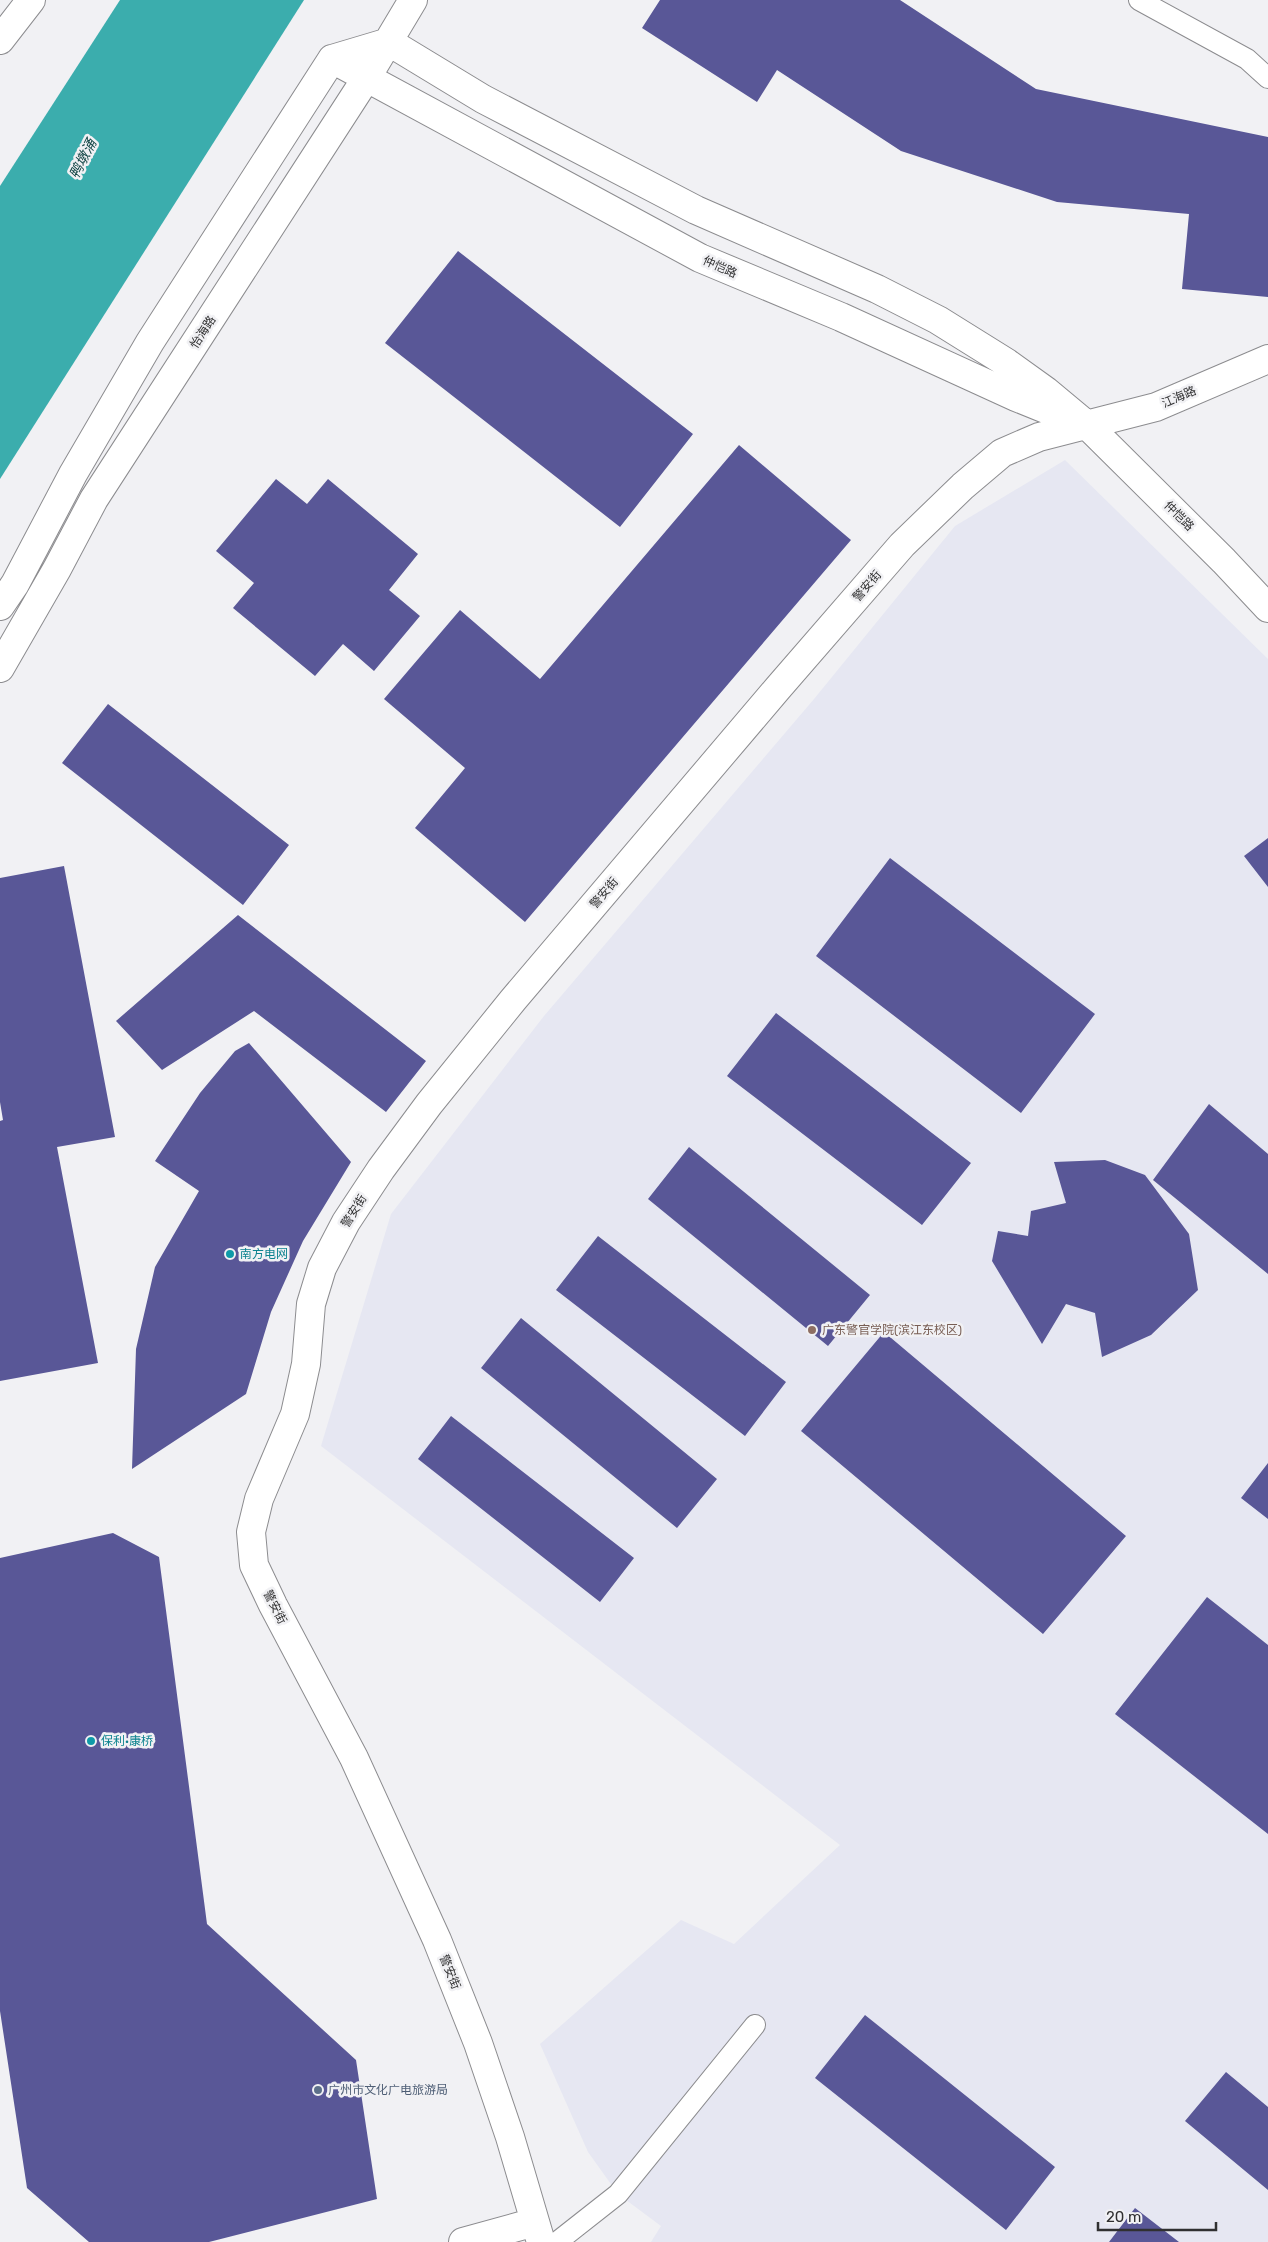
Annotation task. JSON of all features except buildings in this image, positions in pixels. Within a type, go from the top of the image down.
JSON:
[{"type":"street","points":[[0,40],[31,0]]},
{"type":"street","name":"怡海路","points":[[0,668],[94,499],[389,42],[412,0]]},
{"type":"street","points":[[0,606],[15,584],[73,474],[150,342],[332,59],[389,42]]},
{"type":"street","name":"仲恺路","points":[[389,42],[483,99],[696,210],[877,289],[938,320],[1007,363],[1046,390],[1088,426],[1224,561],[1268,608]]},
{"type":"street","name":"仲恺路","points":[[332,59],[700,258],[841,317],[1016,397],[1088,426]]},
{"type":"street","name":"江海路","points":[[1088,426],[1156,407],[1268,359]]},
{"type":"street","name":"警安街","points":[[538,2232],[510,2138],[481,2051],[437,1940],[354,1758],[273,1605],[254,1565],[251,1532],[259,1499],[295,1414],[306,1364],[311,1304],[322,1268],[346,1222],[381,1169],[501,1015],[778,688],[902,545],[963,486],[1002,453],[1039,437],[1088,426]]},
{"type":"street","points":[[462,2242],[538,2232]]},
{"type":"lane","points":[[1140,0],[1264,68]]},
{"type":"lane","points":[[557,2242],[618,2194],[755,2025]]},
{"type":"shaded area","name":"广东警官学院(滨江东校区)","points":[[1065,460],[1268,659],[1268,2242],[651,2242],[661,2226],[618,2194],[588,2152],[540,2044],[681,1920],[734,1944],[840,1845],[321,1446],[391,1214],[544,1016],[814,699],[955,526]]},
{"type":"water","name":"鸭墩涌","points":[[120,0],[304,0],[0,479],[0,186]]},
{"type":"place","name":"南方电网","points":[[230,1254]]},
{"type":"place","name":"广东警官学院(滨江东校区)","points":[[812,1330]]},
{"type":"place","name":"保利·康桥","points":[[91,1741]]},
{"type":"place","name":"广州市文化广电旅游局","points":[[318,2090]]}]
